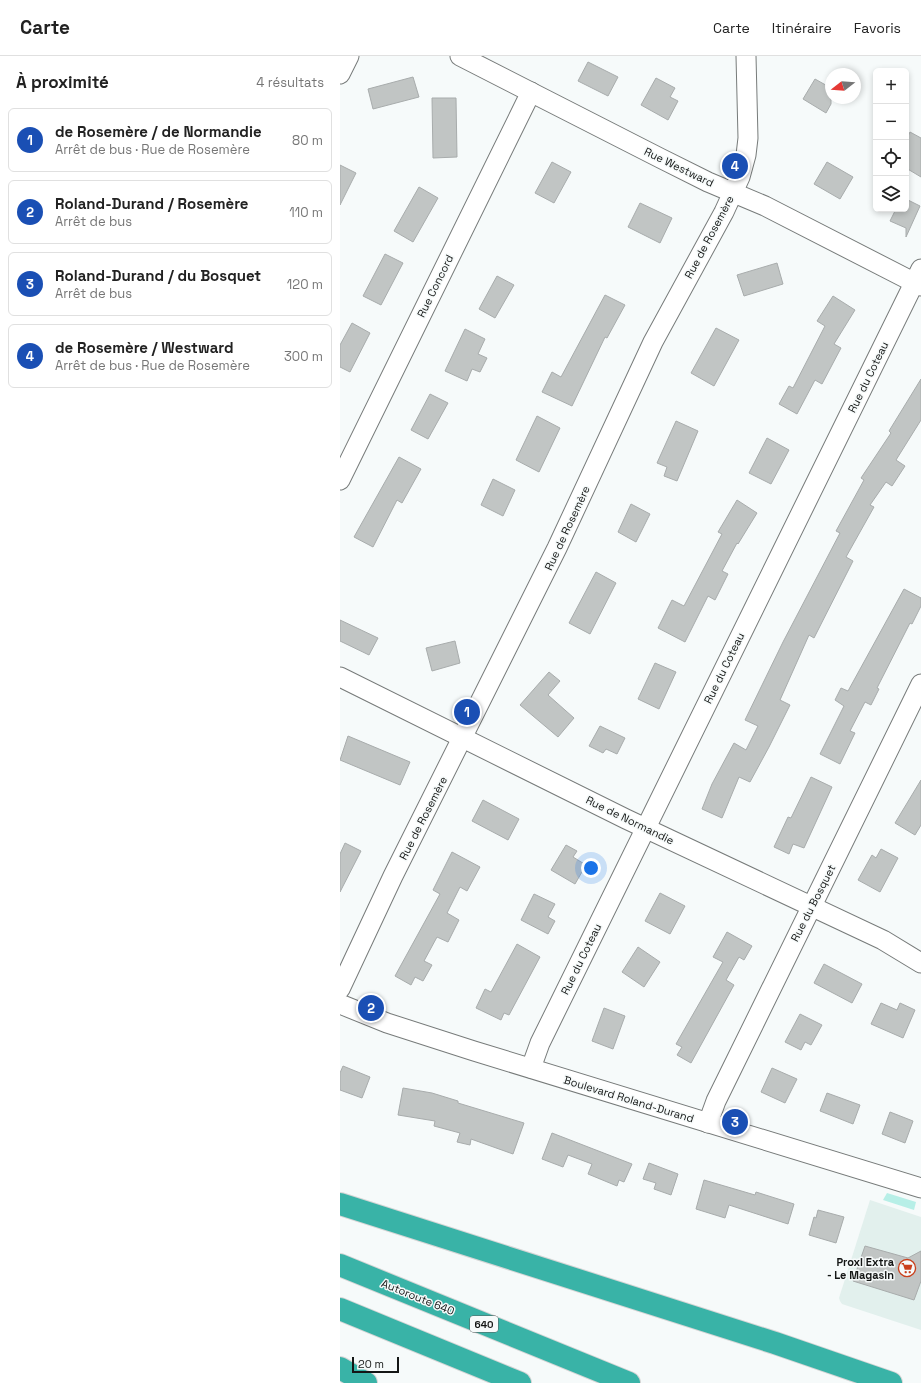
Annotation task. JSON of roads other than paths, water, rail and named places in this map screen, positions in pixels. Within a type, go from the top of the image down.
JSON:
[{"type":"highway","points":[[340,1204],[775,1342],[891,1383]]},
{"type":"highway","name":"Autoroute 640","points":[[340,1265],[629,1383]]},
{"type":"highway","points":[[340,1309],[520,1383]]},
{"type":"highway","points":[[340,1368],[366,1383]]},
{"type":"street","points":[[340,74],[349,56]]},
{"type":"street","name":"Rue Westward","points":[[460,56],[694,176],[765,206],[919,280]]},
{"type":"street","name":"Rue de Rosemère","points":[[340,989],[393,876],[566,530],[652,342],[733,192],[744,164],[747,148],[746,56]]},
{"type":"street","name":"Rue Concord","points":[[340,480],[531,92]]},
{"type":"street","name":"Rue du Coteau","points":[[531,1068],[540,1043],[645,828],[919,280]]},
{"type":"street","name":"Rue de Normandie","points":[[340,677],[645,828],[883,940],[921,963]]},
{"type":"street","name":"Rue du Bosquet","points":[[708,1123],[716,1101],[921,684]]},
{"type":"street","name":"Boulevard Roland-Durand","points":[[340,1004],[402,1028],[921,1188]]},
{"type":"place","name":"de Rosemère / Westward","points":[[735,166]]},
{"type":"place","name":"de Rosemère / de Normandie","points":[[467,712]]},
{"type":"place","name":"Roland-Durand / Rosemère","points":[[371,1008]]},
{"type":"place","name":"Roland-Durand / du Bosquet","points":[[735,1122]]},
{"type":"place","name":"Proxi Extra - Le Magasin","points":[[907,1268]]}]
